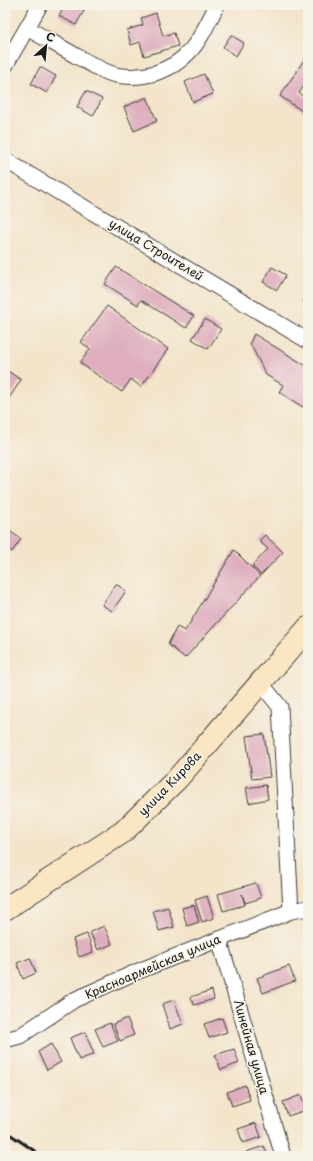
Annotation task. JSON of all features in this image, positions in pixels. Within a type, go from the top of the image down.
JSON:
[{"type":"main road","name":"улица Кирова","points":[[5,909],[123,832],[177,779],[308,628]]},
{"type":"street","points":[[5,66],[40,5]]},
{"type":"street","points":[[27,28],[100,69],[121,75],[148,75],[164,70],[178,62],[190,52],[217,5]]},
{"type":"street","name":"улица Строителей","points":[[5,160],[308,341]]},
{"type":"street","points":[[260,682],[280,707],[291,911]]},
{"type":"street","name":"Красноармейская улица","points":[[5,1040],[20,1036],[74,1000],[136,972],[291,911],[308,908]]},
{"type":"street","name":"Линейная улица","points":[[219,939],[283,1156]]},
{"type":"building","points":[[65,5],[87,5],[76,25],[59,16]]},
{"type":"building","points":[[253,5],[261,5],[259,9]]},
{"type":"building","points":[[156,13],[163,36],[174,33],[178,46],[144,56],[140,42],[131,45],[127,30],[143,25],[141,18]]},
{"type":"building","points":[[231,35],[244,43],[236,56],[223,47]]},
{"type":"building","points":[[308,54],[308,80],[299,93],[308,99],[308,115],[280,96]]},
{"type":"building","points":[[40,67],[56,76],[47,93],[31,84]]},
{"type":"building","points":[[204,74],[213,94],[193,102],[185,82]]},
{"type":"building","points":[[86,91],[102,99],[93,116],[77,107]]},
{"type":"building","points":[[147,97],[157,121],[134,131],[124,107]]},
{"type":"building","points":[[116,267],[194,316],[186,328],[141,300],[138,305],[105,284]]},
{"type":"building","points":[[272,267],[286,275],[277,290],[263,282]]},
{"type":"building","points":[[308,295],[308,305],[303,302]]},
{"type":"building","points":[[107,306],[168,349],[141,387],[131,379],[122,392],[80,363],[90,349],[81,342]]},
{"type":"building","points":[[205,319],[221,329],[208,349],[192,339]]},
{"type":"building","points":[[254,334],[308,367],[308,399],[303,407],[279,392],[283,385],[266,375],[250,343]]},
{"type":"building","points":[[5,369],[21,380],[5,404]]},
{"type":"building","points":[[5,528],[21,539],[12,552],[5,546]]},
{"type":"building","points":[[265,535],[283,552],[261,575],[252,566],[268,549],[259,541]]},
{"type":"building","points":[[234,550],[260,576],[185,658],[168,644],[177,627],[185,631]]},
{"type":"building","points":[[116,584],[126,591],[112,611],[102,605]]},
{"type":"building","points":[[264,734],[270,777],[252,779],[246,736]]},
{"type":"building","points":[[266,785],[268,799],[249,803],[246,788]]},
{"type":"building","points":[[256,883],[261,898],[245,903],[242,894],[245,905],[223,911],[218,894]]},
{"type":"building","points":[[207,896],[214,918],[202,922],[195,900]]},
{"type":"building","points":[[194,905],[199,922],[187,926],[182,908]]},
{"type":"building","points":[[168,907],[174,927],[159,931],[153,911]]},
{"type":"building","points":[[104,926],[112,944],[98,950],[90,932]]},
{"type":"building","points":[[87,934],[93,952],[79,957],[73,939]]},
{"type":"building","points":[[30,958],[36,973],[23,979],[17,963]]},
{"type":"building","points":[[289,966],[295,981],[263,993],[257,978]]},
{"type":"building","points":[[212,990],[214,999],[194,1005],[191,997]]},
{"type":"building","points":[[174,1000],[183,1024],[170,1029],[162,1004]]},
{"type":"building","points":[[127,1018],[134,1035],[120,1041],[113,1024]]},
{"type":"building","points":[[222,1018],[227,1032],[209,1038],[204,1024]]},
{"type":"building","points":[[110,1023],[118,1041],[103,1047],[95,1029]]},
{"type":"building","points":[[85,1032],[94,1054],[79,1060],[70,1038]]},
{"type":"building","points":[[51,1044],[61,1062],[47,1070],[38,1052]]},
{"type":"building","points":[[234,1049],[239,1063],[221,1070],[215,1055]]},
{"type":"building","points":[[245,1085],[250,1100],[232,1106],[227,1092]]},
{"type":"building","points":[[301,1095],[306,1110],[288,1116],[283,1102]]},
{"type":"building","points":[[256,1123],[261,1137],[243,1143],[238,1129]]},
{"type":"building","points":[[264,1146],[268,1156],[248,1156],[246,1152]]},
{"type":"railway","points":[[5,1131],[42,1156]]}]
